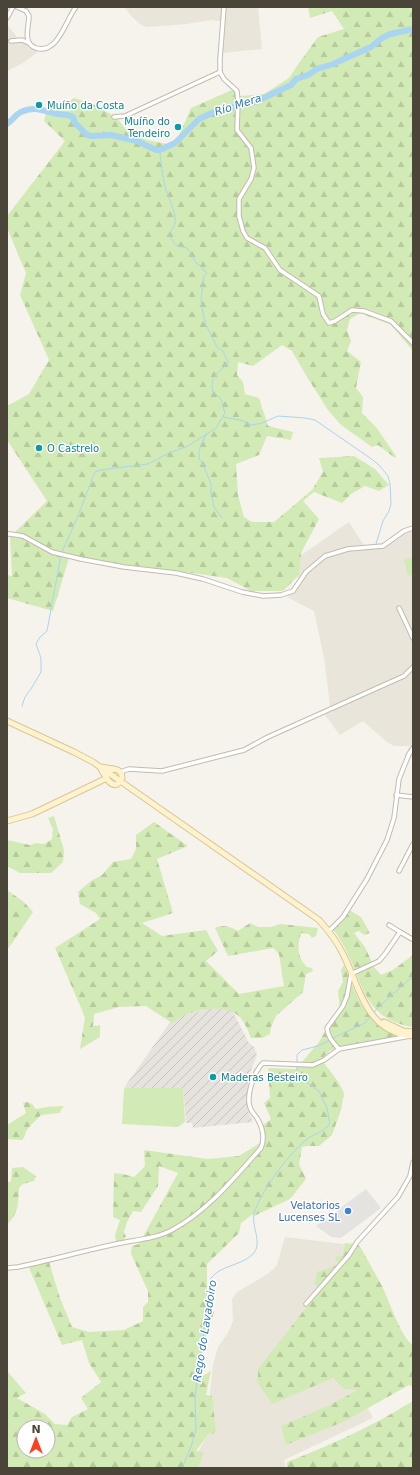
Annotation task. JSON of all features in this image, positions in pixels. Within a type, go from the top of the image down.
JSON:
[{"type":"main road","points":[[7,721],[74,752],[108,772],[121,776]]},
{"type":"main road","points":[[100,767],[104,776],[110,783],[124,787],[128,786]]},
{"type":"main road","points":[[100,767],[114,769],[128,786],[319,920],[329,930],[343,953],[360,996],[370,1012],[380,1023],[390,1030],[412,1035]]},
{"type":"main road","points":[[108,772],[114,769]]},
{"type":"main road","points":[[107,778],[108,772]]},
{"type":"main road","points":[[115,784],[121,776]]},
{"type":"main road","points":[[7,822],[32,814],[107,778]]},
{"type":"street","points":[[7,18],[13,7]]},
{"type":"street","points":[[17,7],[26,11],[29,16],[26,34],[22,40]]},
{"type":"street","points":[[10,41],[22,40],[29,43],[34,48],[41,49],[54,44],[76,7]]},
{"type":"street","points":[[224,7],[220,72],[224,79],[237,91],[237,130],[250,148],[254,168],[251,179],[239,199],[239,216],[242,231],[247,238],[265,248],[280,270],[319,296],[323,314],[329,323],[335,321],[352,310],[364,311],[391,321],[413,343]]},
{"type":"street","points":[[26,34],[29,43]]},
{"type":"street","points":[[114,117],[125,116],[220,72]]},
{"type":"street","points":[[7,534],[23,536],[52,552],[124,567],[176,573],[203,579],[242,592],[264,596],[281,595],[293,591],[306,572],[325,556],[348,549],[383,546],[404,531],[413,528]]},
{"type":"street","points":[[399,608],[413,638]]},
{"type":"street","points":[[121,776],[129,769],[162,771],[244,750],[404,676],[413,667]]},
{"type":"street","points":[[329,930],[343,917],[388,840],[394,818],[399,779],[408,754],[413,748]]},
{"type":"street","points":[[396,795],[413,798]]},
{"type":"street","points":[[399,871],[413,844]]},
{"type":"street","points":[[389,925],[412,939]]},
{"type":"street","points":[[339,1049],[328,1034],[327,1028],[344,1006],[351,974],[379,961],[400,932]]},
{"type":"street","points":[[7,1268],[18,1267],[115,1244],[159,1236],[172,1230],[206,1207],[222,1192],[261,1148],[264,1141],[259,1122],[250,1109],[249,1104],[252,1083],[259,1067],[263,1063],[313,1065],[324,1060],[339,1049],[412,1035]]},
{"type":"street","points":[[306,1304],[349,1255],[357,1242],[398,1197],[410,1176],[413,1162]]},
{"type":"shaded area","points":[[124,7],[258,7],[262,49],[223,53],[225,22],[212,20],[148,27],[141,25]]},
{"type":"shaded area","points":[[7,24],[19,40],[31,41],[39,48],[38,52],[23,63],[7,71]]},
{"type":"shaded area","points":[[349,522],[365,547],[382,544],[405,529],[413,526],[413,759],[405,755],[410,746],[394,746],[387,742],[363,721],[340,735],[325,715],[333,711],[330,707],[325,663],[314,611],[289,598],[285,592],[291,590],[298,579],[295,557],[303,554]]},
{"type":"shaded area","points":[[224,1005],[233,1012],[249,1043],[254,1047],[257,1055],[248,1078],[248,1110],[253,1122],[193,1128],[192,1123],[186,1123],[183,1088],[124,1088],[173,1018]]},
{"type":"shaded area","points":[[366,1189],[381,1208],[341,1238],[331,1237],[316,1226]]},
{"type":"shaded area","points":[[285,1237],[360,1246],[319,1295],[328,1376],[344,1385],[357,1387],[373,1418],[284,1460],[286,1468],[194,1468],[198,1452],[204,1441],[213,1364],[218,1347],[228,1333],[233,1321],[232,1299],[237,1292],[269,1273],[277,1265]]},
{"type":"green space","points":[[308,7],[413,7],[413,351],[391,325],[360,313],[350,319],[347,330],[351,341],[347,351],[361,362],[356,388],[363,397],[362,413],[376,427],[396,456],[395,458],[378,445],[372,447],[341,425],[328,410],[292,351],[282,345],[253,366],[238,362],[237,375],[243,382],[245,394],[259,398],[268,426],[293,432],[291,440],[267,436],[259,455],[236,464],[238,495],[244,517],[252,522],[274,522],[312,490],[323,472],[319,458],[354,456],[375,469],[389,485],[379,491],[365,486],[351,494],[342,503],[314,492],[303,501],[319,519],[301,553],[299,575],[283,591],[251,591],[227,578],[69,558],[53,611],[7,598],[7,575],[12,576],[10,537],[47,501],[7,440],[7,406],[29,394],[49,360],[20,295],[26,273],[7,228],[7,216],[65,141],[44,121],[48,106],[60,107],[74,98],[93,104],[117,118],[128,132],[147,140],[167,144],[178,138],[191,108],[234,89],[240,96],[264,94],[289,78],[318,37],[344,29],[332,11],[310,18]]},
{"type":"green space","points":[[412,557],[413,574],[408,576],[404,560]]},
{"type":"green space","points":[[54,816],[64,850],[63,862],[51,873],[20,873],[7,866],[7,840],[30,845],[36,843],[44,844],[52,839],[53,829],[48,818]]},
{"type":"green space","points":[[154,822],[188,846],[157,859],[173,913],[142,923],[162,936],[206,930],[218,951],[206,961],[239,994],[284,986],[279,954],[273,948],[228,956],[215,928],[227,926],[238,931],[250,923],[258,927],[271,927],[280,924],[318,928],[316,936],[312,938],[309,934],[301,933],[299,951],[301,959],[307,967],[312,968],[313,971],[306,974],[303,992],[276,1016],[271,1027],[270,1034],[262,1038],[251,1038],[241,1018],[231,1011],[212,1009],[200,1011],[186,1015],[172,1023],[146,1006],[119,1007],[94,1014],[93,1027],[100,1025],[100,1037],[80,1049],[85,1017],[55,948],[100,919],[96,913],[80,904],[78,892],[91,881],[102,875],[113,862],[131,859],[136,849],[136,835]]},
{"type":"green space","points":[[7,890],[24,902],[33,912],[7,949]]},
{"type":"green space","points":[[347,909],[361,917],[370,933],[364,935],[359,931],[354,933],[365,947],[374,967],[381,975],[393,970],[413,955],[413,1027],[397,1023],[384,1016],[375,1008],[368,998],[345,948],[332,928]]},
{"type":"green space","points":[[344,965],[358,998],[365,1010],[380,1022],[400,1032],[392,1037],[331,1050],[321,1059],[339,1083],[344,1093],[341,1110],[332,1135],[319,1146],[302,1147],[299,1164],[306,1179],[290,1199],[254,1216],[253,1214],[241,1223],[239,1233],[207,1264],[207,1306],[214,1312],[203,1347],[201,1377],[211,1371],[206,1395],[212,1396],[216,1430],[213,1434],[209,1433],[196,1451],[204,1452],[199,1466],[196,1468],[7,1468],[7,1371],[26,1393],[17,1398],[45,1414],[50,1419],[16,1419],[16,1459],[56,1459],[56,1424],[67,1425],[72,1417],[88,1409],[81,1398],[101,1382],[89,1363],[82,1340],[62,1345],[27,1263],[49,1262],[60,1298],[72,1327],[89,1332],[124,1330],[143,1321],[143,1307],[148,1302],[148,1291],[131,1254],[132,1246],[139,1244],[178,1173],[159,1166],[158,1186],[141,1212],[133,1211],[124,1232],[126,1237],[122,1242],[116,1242],[115,1235],[120,1220],[113,1217],[114,1173],[134,1177],[145,1166],[144,1150],[208,1159],[239,1156],[260,1143],[263,1125],[271,1119],[264,1103],[270,1098],[268,1068],[296,1069],[319,1042],[331,1021],[340,1010],[338,991],[343,982],[341,970]]},
{"type":"green space","points":[[124,1088],[183,1088],[185,1122],[178,1127],[122,1124]]},
{"type":"green space","points":[[27,1102],[32,1104],[36,1109],[64,1106],[59,1113],[41,1115],[26,1131],[22,1140],[7,1139],[7,1125],[26,1113],[23,1103]]},
{"type":"green space","points":[[23,1167],[36,1176],[34,1181],[23,1184],[19,1188],[16,1212],[7,1225],[7,1183],[11,1181],[12,1168]]},
{"type":"green space","points":[[345,1243],[357,1244],[361,1248],[382,1286],[404,1335],[413,1345],[413,1387],[409,1385],[345,1421],[286,1445],[281,1426],[328,1406],[358,1390],[344,1389],[333,1378],[272,1404],[256,1380],[258,1378],[258,1369],[320,1290],[315,1284],[317,1272],[338,1265],[335,1257],[343,1256]]},
{"type":"green space","points":[[413,1401],[413,1468],[287,1468],[287,1462],[320,1449],[383,1419]]},
{"type":"waterway","name":"Río Mera","points":[[7,124],[17,114],[26,110],[35,109],[73,117],[75,123],[87,135],[111,135],[137,141],[156,150],[160,150],[175,143],[199,119],[214,112],[255,102],[291,85],[296,79],[308,75],[317,69],[333,64],[371,47],[382,38],[390,34],[413,29]]},
{"type":"waterway","points":[[62,552],[95,472],[100,470],[148,464],[169,453],[188,446],[216,428],[225,413],[221,399],[213,393],[212,382],[216,375],[228,362],[223,351],[217,347],[206,325],[203,313],[201,300],[204,276],[207,273],[197,264],[187,248],[181,247],[172,241],[169,234],[174,226],[175,219],[174,210],[165,187],[160,150]]},
{"type":"waterway","points":[[223,417],[240,420],[252,425],[262,423],[278,416],[315,420],[379,465],[388,476],[391,504],[383,521],[376,544]]},
{"type":"waterway","points":[[206,434],[199,451],[199,458],[211,484],[214,507],[222,518]]},
{"type":"waterway","points":[[22,706],[25,697],[41,672],[41,658],[36,644],[40,637],[47,631],[61,555]]},
{"type":"waterway","name":"Rego do Lavadoiro","points":[[374,1012],[413,976]]},
{"type":"waterway","name":"Rego do Lavadoiro","points":[[333,1038],[365,1023],[370,1017]]},
{"type":"waterway","name":"Rego do Lavadoiro","points":[[297,1063],[297,1055],[302,1050],[318,1046],[328,1041]]},
{"type":"waterway","name":"Rego do Lavadoiro","points":[[182,1468],[191,1447],[196,1429],[195,1397],[211,1278],[220,1270],[243,1261],[253,1254],[257,1244],[254,1215],[259,1201],[284,1163],[299,1146],[330,1124],[327,1108],[319,1091],[297,1073],[297,1067]]},
{"type":"place","name":"Muíño da Costa","points":[[39,105]]},
{"type":"place","name":"Muíño do Tendeiro","points":[[178,127]]},
{"type":"place","name":"O Castrelo","points":[[39,448]]},
{"type":"place","name":"Maderas Besteiro","points":[[213,1077]]},
{"type":"place","name":"Velatorios Lucenses SL","points":[[348,1211]]}]
